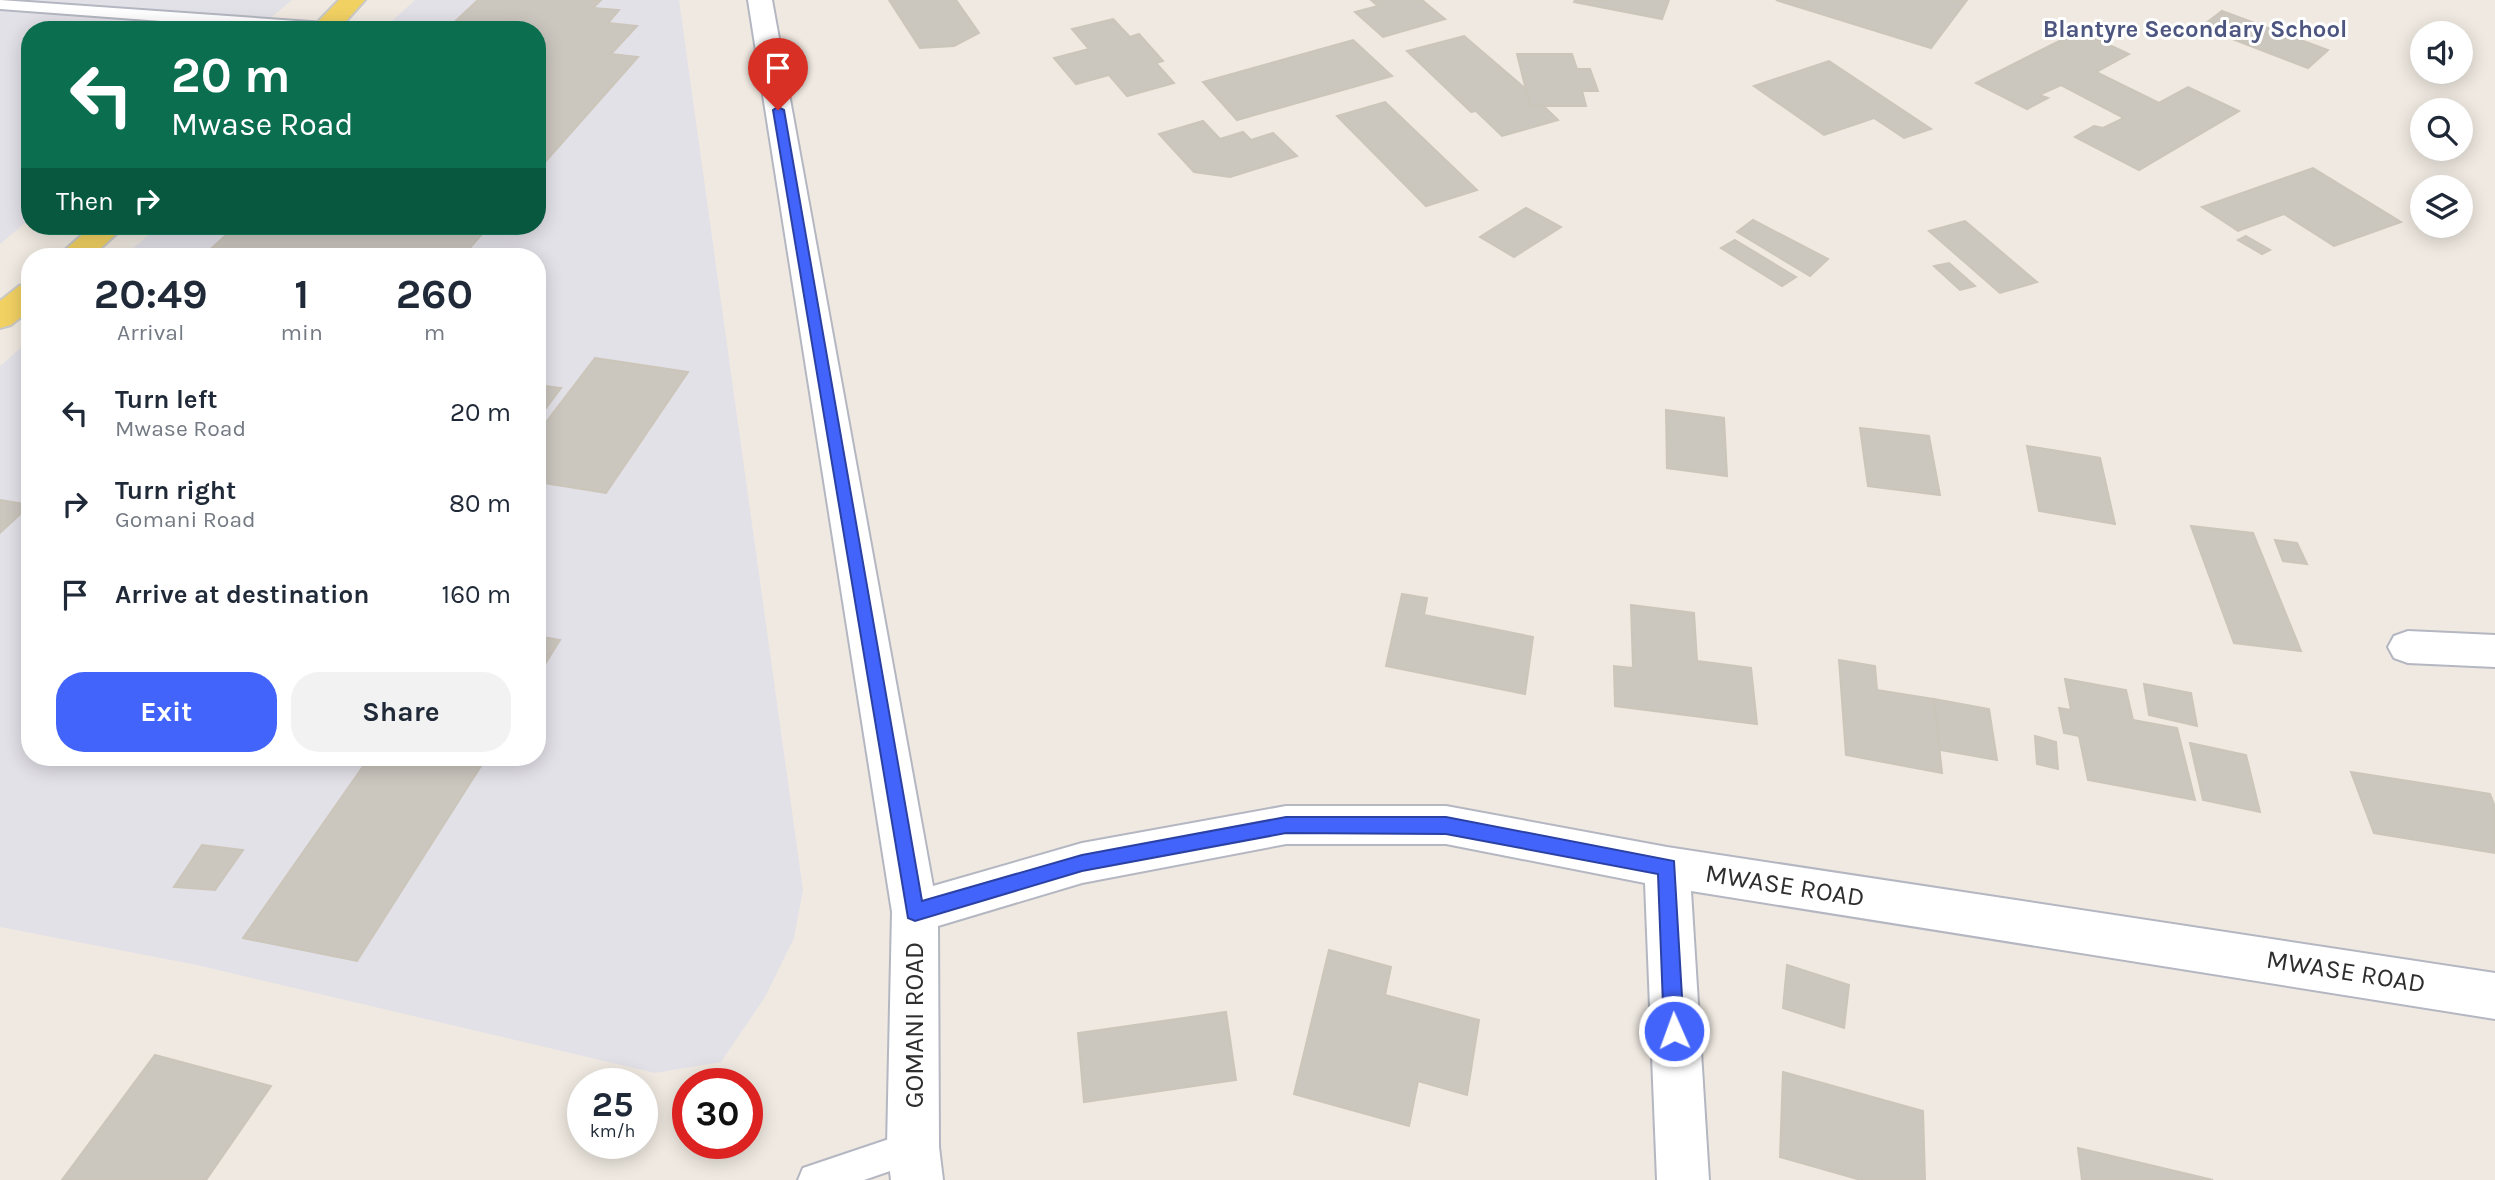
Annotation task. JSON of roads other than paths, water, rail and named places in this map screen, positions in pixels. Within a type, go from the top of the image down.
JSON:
[{"type":"main road","points":[[332,21],[353,0]]},
{"type":"main road","points":[[83,248],[99,235]]},
{"type":"main road","points":[[0,318],[21,300]]},
{"type":"street","name":"GOMANI ROAD","points":[[760,0],[915,912],[915,1164]]},
{"type":"street","points":[[2408,647],[2495,650]]},
{"type":"street","name":"MWASE ROAD","points":[[915,912],[1082,863],[1286,825],[1446,825],[1667,867],[2495,996]]},
{"type":"street","points":[[1667,867],[1680,1167],[1683,1180]]},
{"type":"lane","points":[[0,4],[220,21]]},
{"type":"lane","points":[[815,1180],[915,1164]]},
{"type":"district","name":"Blantyre Secondary School","points":[[2195,29]]}]
